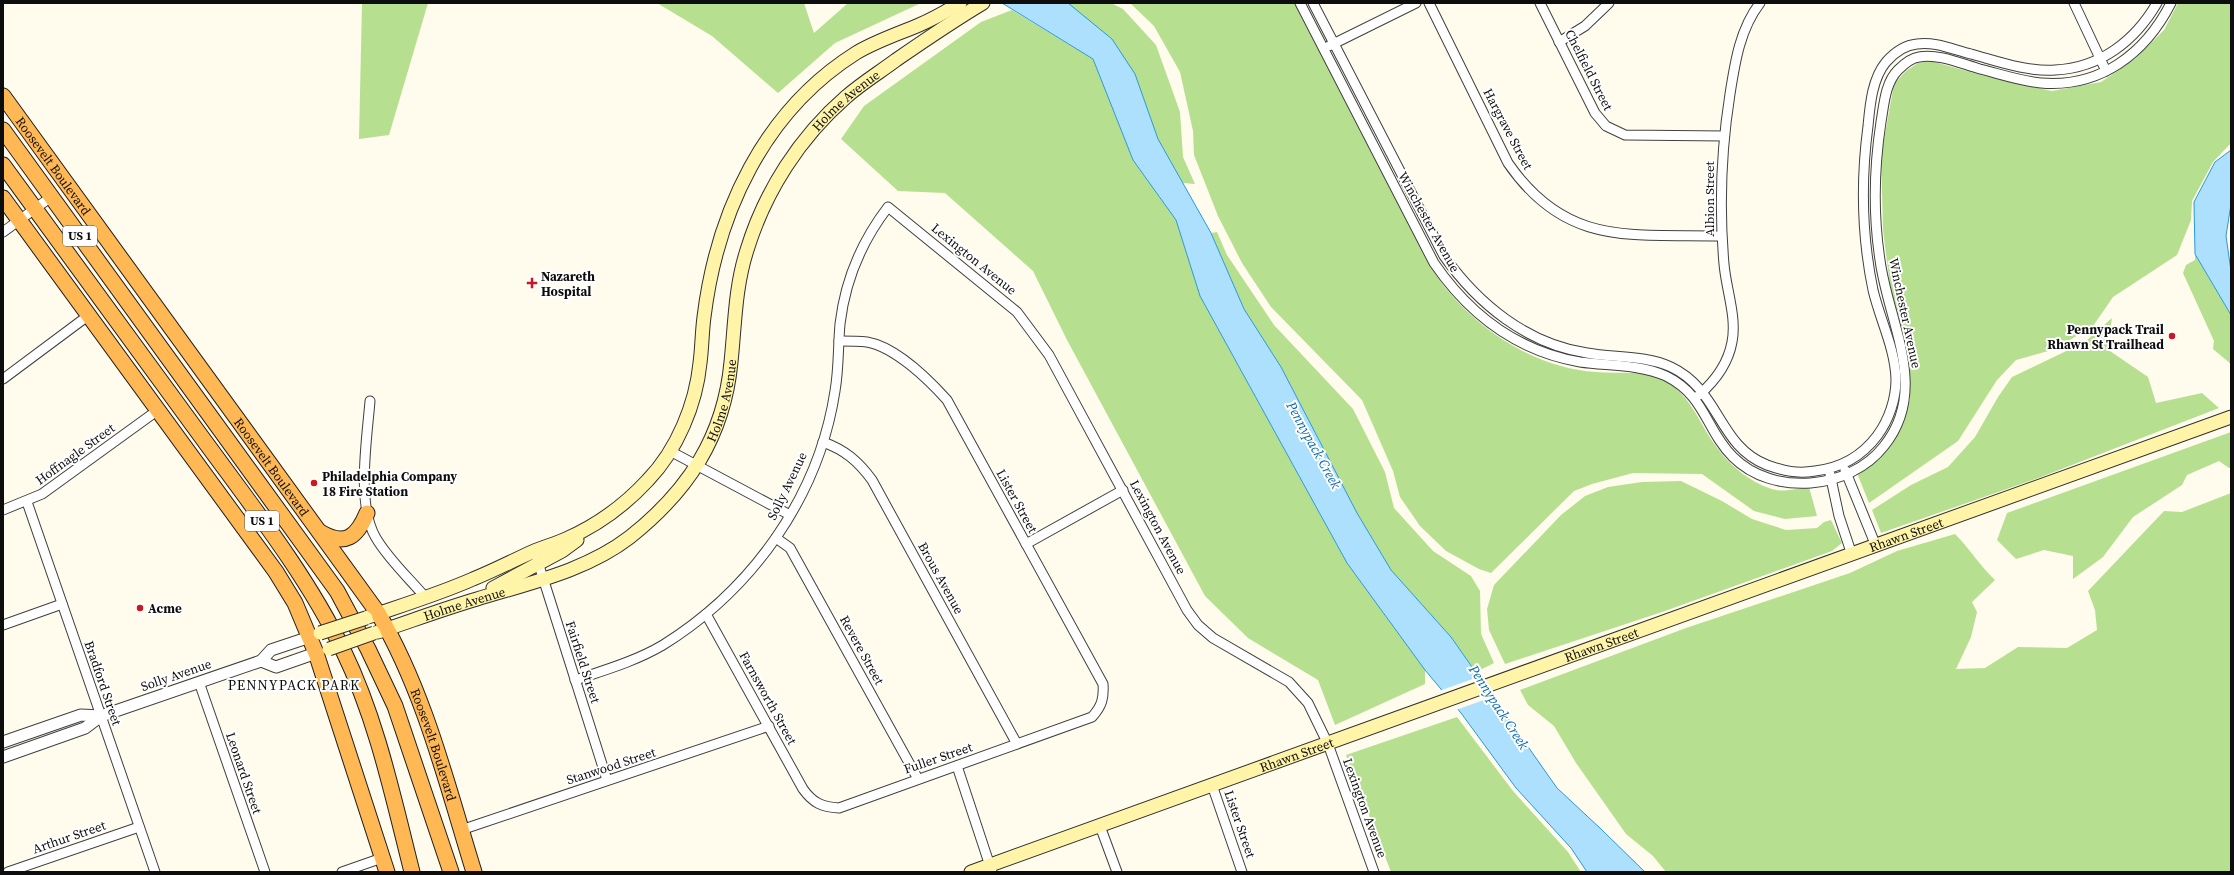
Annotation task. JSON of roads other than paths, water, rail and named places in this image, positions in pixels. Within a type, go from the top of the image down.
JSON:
[{"type":"highway","name":"Roosevelt Boulevard","points":[[3,96],[320,532],[381,631],[408,670],[424,712],[474,872]]},
{"type":"highway","name":"Roosevelt Boulevard","points":[[3,130],[319,565],[336,592],[368,649],[395,706],[451,872]]},
{"type":"highway","name":"US 1","points":[[3,164],[283,549],[329,622],[352,668],[368,710],[387,772],[412,872]]},
{"type":"highway","name":"US 1","points":[[3,198],[276,572],[315,635],[322,651],[384,865]]},
{"type":"highway","points":[[320,532],[338,540],[349,537],[362,525],[367,513]]},
{"type":"main road","name":"Holme Avenue","points":[[322,651],[468,601],[543,579],[582,565],[628,538],[653,518],[675,495],[698,466],[708,448],[726,398],[731,361],[735,304],[747,249],[759,216],[781,174],[816,125],[848,95],[950,16],[960,3]]},
{"type":"main road","name":"Holme Avenue","points":[[315,635],[372,616],[488,573],[534,551],[566,539],[597,523],[633,496],[650,478],[670,452],[687,415],[694,394],[700,363],[704,313],[725,220],[746,172],[775,128],[815,84],[856,53],[890,35],[920,24],[950,16],[983,3]]},
{"type":"main road","name":"Rhawn Street","points":[[971,872],[991,869],[1100,826],[1212,785],[2229,418]]},
{"type":"main road","points":[[468,601],[539,564],[568,546],[597,523]]},
{"type":"street","name":"Winchester Avenue","points":[[1300,3],[1434,263],[1451,288],[1473,310],[1507,334],[1543,352],[1580,362],[1650,370],[1684,386],[1695,399],[1732,456],[1755,473],[1777,481],[1791,484],[1821,482],[1831,479],[1846,474],[1874,457],[1885,446],[1894,431],[1904,402],[1906,370],[1884,285],[1876,222],[1875,183],[1881,125],[1891,80],[1900,68],[1910,60],[1929,56],[2019,79],[2042,83],[2070,82],[2094,77],[2106,71],[2136,51],[2152,35],[2171,3]]},
{"type":"street","name":"Winchester Avenue","points":[[1314,3],[1444,256],[1461,280],[1504,318],[1547,342],[1586,353],[1656,362],[1690,378],[1703,392],[1730,435],[1749,455],[1783,471],[1797,473],[1828,469],[1843,465],[1865,449],[1885,424],[1895,393],[1896,378],[1894,362],[1873,287],[1864,211],[1865,146],[1869,113],[1879,74],[1884,65],[1899,50],[1919,43],[1936,45],[2038,70],[2072,68],[2118,49],[2134,36],[2157,3]]},
{"type":"street","points":[[1324,48],[1416,3]]},
{"type":"street","name":"Hargrave Street","points":[[1429,3],[1508,162],[1519,178],[1544,204],[1555,213],[1598,230],[1621,234],[1721,236]]},
{"type":"street","name":"Chelfield Street","points":[[1540,3],[1600,120],[1616,132],[1625,135],[1724,136]]},
{"type":"street","points":[[1560,42],[1585,26],[1609,3]]},
{"type":"street","name":"Albion Street","points":[[1695,399],[1703,392],[1726,361],[1732,342],[1732,320],[1721,236],[1724,136],[1736,57],[1745,30],[1760,3]]},
{"type":"street","points":[[2074,3],[2106,71]]},
{"type":"street","points":[[1879,74],[1891,80]]},
{"type":"street","points":[[3,232],[51,197]]},
{"type":"street","name":"Solly Avenue","points":[[576,680],[615,667],[646,654],[662,645],[706,614],[742,579],[776,538],[808,482],[823,442],[835,392],[844,301],[856,261],[865,242],[888,207]]},
{"type":"street","name":"Lexington Avenue","points":[[888,207],[1002,298],[1031,327],[1049,355],[1187,610],[1198,625],[1229,649],[1274,672],[1289,682],[1308,703],[1328,744],[1374,872]]},
{"type":"street","points":[[1409,215],[1419,208]]},
{"type":"street","points":[[1873,287],[1884,285]]},
{"type":"street","points":[[3,379],[89,316]]},
{"type":"street","name":"Lister Street","points":[[839,341],[867,342],[891,351],[934,386],[946,400],[1102,684],[1104,697],[1099,709],[1092,717],[1081,721]]},
{"type":"street","points":[[1543,352],[1547,342]]},
{"type":"street","points":[[370,401],[365,489],[367,513],[375,538],[425,597]]},
{"type":"street","name":"Hoffnagle Street","points":[[3,510],[27,502],[42,494],[158,410]]},
{"type":"street","name":"Brous Avenue","points":[[823,442],[835,446],[853,457],[872,480],[1017,744]]},
{"type":"street","points":[[670,452],[790,515]]},
{"type":"street","points":[[1843,465],[1876,546]]},
{"type":"street","points":[[1828,469],[1839,516],[1852,555]]},
{"type":"street","points":[[1026,544],[1123,490]]},
{"type":"street","name":"Bradford Street","points":[[27,502],[154,872]]},
{"type":"street","name":"Revere Street","points":[[776,538],[790,548],[918,779]]},
{"type":"street","name":"Fairfield Street","points":[[534,551],[607,780]]},
{"type":"street","points":[[3,625],[62,604]]},
{"type":"street","name":"Farnsworth Street","points":[[706,614],[807,794]]},
{"type":"street","name":"Solly Avenue","points":[[3,757],[85,728],[100,716],[261,661],[271,650],[315,635]]},
{"type":"street","points":[[261,661],[276,667],[322,651]]},
{"type":"street","name":"Leonard Street","points":[[199,682],[265,872]]},
{"type":"street","name":"Solly Avenue","points":[[3,742],[81,715],[100,716]]},
{"type":"street","name":"Fuller Street","points":[[807,794],[817,804],[825,808],[839,808],[1081,721]]},
{"type":"street","name":"Stanwood Street","points":[[461,830],[769,726]]},
{"type":"street","points":[[957,766],[991,869]]},
{"type":"street","name":"Lister Street","points":[[1212,785],[1242,872]]},
{"type":"street","points":[[1100,826],[1117,872]]},
{"type":"street","name":"Arthur Street","points":[[8,872],[139,827]]},
{"type":"street","points":[[342,872],[384,865]]},
{"type":"water","name":"Pennypack Creek","points":[[1002,3],[1068,3],[1112,39],[1135,74],[1158,139],[1211,233],[1244,309],[1281,367],[1357,513],[1391,570],[1451,637],[1557,788],[1645,872],[1587,872],[1571,848],[1516,788],[1461,713],[1425,670],[1347,563],[1200,296],[1176,220],[1133,160],[1093,59]]},
{"type":"water","points":[[2231,150],[2231,204],[2226,236],[2231,271],[2231,315],[2195,254],[2194,202],[2215,162]]},
{"type":"place","name":"Nazareth Hospital","points":[[532,283]]},
{"type":"place","name":"Pennypack Trail Rhawn St Trailhead","points":[[2172,336]]},
{"type":"place","name":"Philadelphia Company 18 Fire Station","points":[[314,483]]},
{"type":"place","name":"Acme","points":[[140,608]]},
{"type":"district","name":"PENNYPACK PARK","points":[[294,685]]}]
